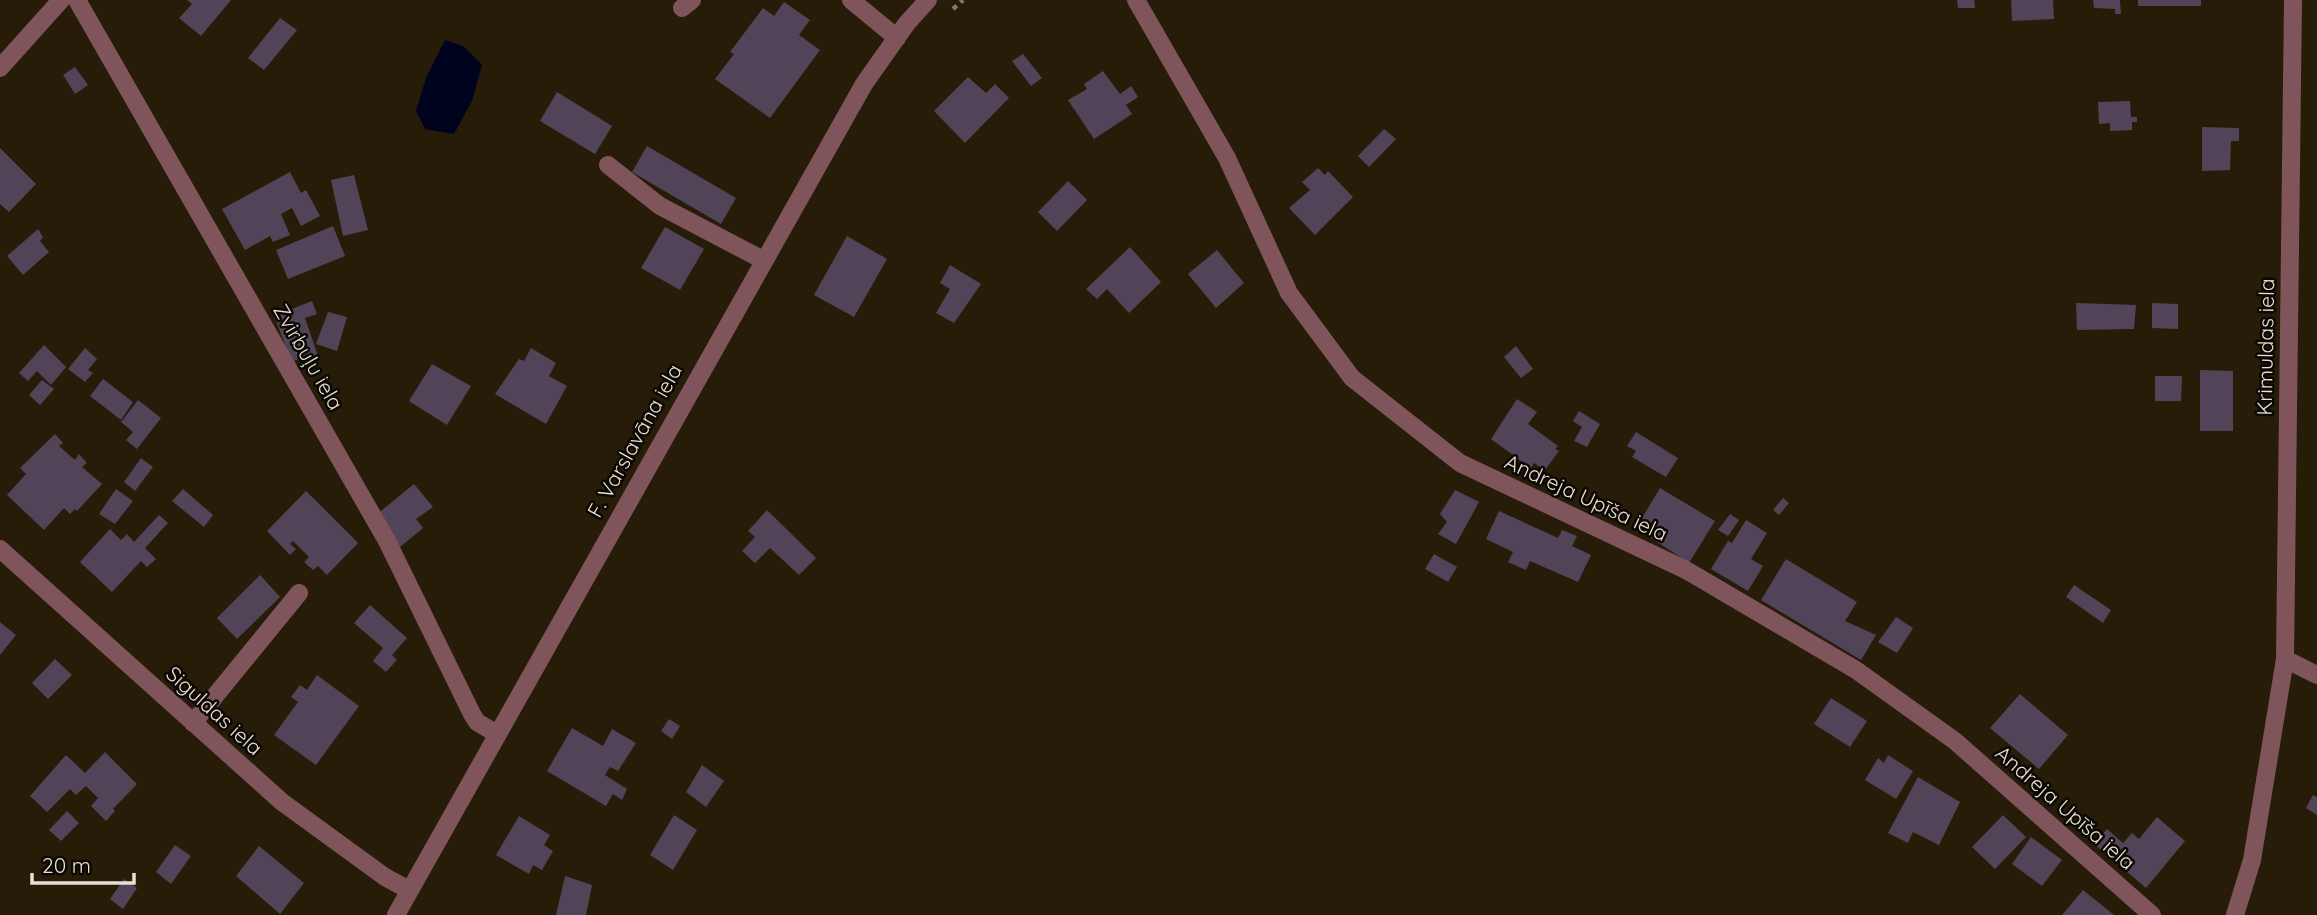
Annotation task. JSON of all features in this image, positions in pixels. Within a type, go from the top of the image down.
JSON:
[{"type":"street","points":[[0,68],[61,0]]},
{"type":"street","name":"Zvirbuļu iela","points":[[77,0],[387,541],[471,714],[477,722],[497,734]]},
{"type":"street","points":[[851,0],[897,38]]},
{"type":"street","name":"F. Varslavāna iela","points":[[396,915],[864,84],[928,0]]},
{"type":"street","name":"Andreja Upīša iela","points":[[1136,0],[1227,158],[1289,293],[1352,378],[1460,463],[1686,570],[1856,670],[1955,741],[2152,915]]},
{"type":"street","name":"Krimuldas iela","points":[[2235,915],[2252,860],[2285,659],[2293,0]]},
{"type":"street","points":[[608,165],[660,206],[763,260]]},
{"type":"street","name":"Siguldas iela","points":[[0,550],[282,803],[385,877],[409,890]]},
{"type":"street","points":[[193,723],[299,593]]},
{"type":"street","points":[[2285,659],[2317,675]]},
{"type":"water","points":[[445,40],[463,46],[482,65],[472,101],[454,134],[425,129],[416,111],[426,78]]},
{"type":"building","points":[[187,0],[231,0],[201,36],[179,18],[192,4]]},
{"type":"building","points":[[1957,0],[1974,0],[1975,8],[1958,8]]},
{"type":"building","points":[[2011,0],[2053,0],[2054,19],[2012,21]]},
{"type":"building","points":[[2093,0],[2120,0],[2121,14],[2115,14],[2115,9],[2094,8]]},
{"type":"building","points":[[2138,0],[2201,0],[2201,6],[2138,6]]},
{"type":"building","points":[[784,2],[810,20],[799,35],[820,50],[770,118],[715,79],[734,54],[730,52],[763,8],[774,16]]},
{"type":"building","points":[[280,18],[297,30],[264,70],[248,58]]},
{"type":"building","points":[[1023,54],[1042,78],[1031,86],[1012,61]]},
{"type":"building","points":[[75,67],[88,85],[75,94],[63,75]]},
{"type":"building","points":[[1103,71],[1120,94],[1131,86],[1138,97],[1126,105],[1132,114],[1094,139],[1068,100],[1087,89],[1084,84]]},
{"type":"building","points":[[968,77],[986,93],[995,84],[1009,98],[965,143],[934,111]]},
{"type":"building","points":[[557,92],[612,126],[595,154],[540,121]]},
{"type":"building","points":[[2130,101],[2131,117],[2137,117],[2137,122],[2132,122],[2132,130],[2110,131],[2110,123],[2099,124],[2098,102]]},
{"type":"building","points":[[2202,127],[2239,128],[2239,141],[2231,141],[2230,170],[2202,171]]},
{"type":"building","points":[[1384,129],[1396,139],[1369,167],[1358,156]]},
{"type":"building","points":[[647,146],[736,198],[721,224],[632,172]]},
{"type":"building","points":[[0,148],[36,184],[9,212],[0,204]]},
{"type":"building","points":[[1318,168],[1325,175],[1328,171],[1353,197],[1315,235],[1289,208],[1310,190],[1302,182]]},
{"type":"building","points":[[290,172],[301,193],[306,190],[320,216],[301,226],[292,208],[281,214],[290,235],[273,242],[270,236],[245,250],[222,209]]},
{"type":"building","points":[[354,175],[368,230],[343,236],[331,180]]},
{"type":"building","points":[[1068,181],[1087,200],[1057,231],[1038,212]]},
{"type":"building","points":[[333,226],[345,256],[288,279],[276,250]]},
{"type":"building","points":[[665,227],[704,249],[680,290],[641,268]]},
{"type":"building","points":[[38,229],[43,237],[40,241],[49,252],[23,275],[7,256]]},
{"type":"building","points":[[847,236],[887,259],[854,317],[814,295]]},
{"type":"building","points":[[1130,247],[1161,282],[1129,313],[1107,289],[1097,299],[1086,289]]},
{"type":"building","points":[[1217,250],[1244,283],[1216,308],[1188,274]]},
{"type":"building","points":[[950,265],[981,284],[954,323],[936,313],[950,289],[940,283]]},
{"type":"building","points":[[312,301],[317,314],[305,318],[317,360],[303,363],[301,358],[292,362],[274,316]]},
{"type":"building","points":[[2076,303],[2136,305],[2134,329],[2077,330]]},
{"type":"building","points":[[2152,303],[2178,304],[2178,329],[2152,328]]},
{"type":"building","points":[[328,312],[347,317],[337,351],[316,344]]},
{"type":"building","points":[[44,345],[66,367],[51,385],[37,371],[28,381],[19,373]]},
{"type":"building","points":[[1516,346],[1533,369],[1521,378],[1504,357]]},
{"type":"building","points":[[85,348],[97,359],[88,370],[93,373],[85,382],[68,369]]},
{"type":"building","points":[[531,348],[556,363],[549,376],[567,386],[546,424],[495,394],[519,359],[524,361]]},
{"type":"building","points":[[432,364],[471,386],[447,425],[409,401]]},
{"type":"building","points":[[2200,370],[2233,371],[2233,431],[2200,431]]},
{"type":"building","points":[[2155,376],[2182,376],[2181,401],[2155,401]]},
{"type":"building","points":[[103,379],[133,402],[121,420],[90,396]]},
{"type":"building","points":[[42,380],[54,389],[40,405],[29,395]]},
{"type":"building","points":[[1517,399],[1537,412],[1528,424],[1558,446],[1555,449],[1559,451],[1545,470],[1534,463],[1531,468],[1491,439]]},
{"type":"building","points":[[138,400],[161,418],[137,449],[126,440],[133,432],[121,422]]},
{"type":"building","points":[[1579,411],[1600,424],[1587,447],[1574,441],[1582,427],[1573,421]]},
{"type":"building","points":[[1636,432],[1678,458],[1666,477],[1632,457],[1636,451],[1627,446]]},
{"type":"building","points":[[55,434],[63,443],[59,446],[75,460],[79,454],[87,463],[82,467],[102,484],[77,511],[75,509],[70,514],[64,508],[44,530],[7,495],[26,474],[20,468]]},
{"type":"building","points":[[141,458],[153,467],[135,491],[124,482]]},
{"type":"building","points":[[414,484],[433,507],[416,519],[423,528],[400,547],[376,515]]},
{"type":"building","points":[[1660,488],[1715,521],[1689,563],[1636,528]]},
{"type":"building","points":[[116,489],[133,501],[115,524],[99,514]]},
{"type":"building","points":[[183,489],[213,515],[204,527],[172,501]]},
{"type":"building","points":[[1455,490],[1479,502],[1456,544],[1438,534],[1447,522],[1440,514]]},
{"type":"building","points":[[306,491],[358,543],[327,575],[318,566],[313,570],[304,562],[309,557],[293,541],[290,544],[296,549],[290,555],[267,531]]},
{"type":"building","points":[[1783,498],[1789,503],[1779,515],[1773,510]]},
{"type":"building","points":[[767,510],[816,558],[799,575],[770,548],[755,563],[742,551],[755,537],[748,531]]},
{"type":"building","points":[[1499,511],[1558,538],[1562,530],[1577,536],[1572,546],[1591,555],[1578,582],[1530,561],[1526,570],[1508,562],[1513,552],[1486,539]]},
{"type":"building","points":[[1730,514],[1739,520],[1728,536],[1718,530]]},
{"type":"building","points":[[159,515],[168,523],[145,548],[156,559],[147,567],[141,561],[112,592],[80,562],[110,529],[121,540],[127,534],[134,542]]},
{"type":"building","points":[[1746,520],[1767,533],[1751,559],[1763,566],[1748,591],[1711,569],[1728,541],[1732,543]]},
{"type":"building","points":[[1434,554],[1457,567],[1448,582],[1425,569]]},
{"type":"building","points":[[1786,559],[1857,602],[1845,621],[1876,635],[1861,660],[1761,600]]},
{"type":"building","points":[[260,575],[280,597],[237,639],[217,618]]},
{"type":"building","points":[[2074,585],[2111,610],[2103,623],[2066,597]]},
{"type":"building","points":[[370,605],[407,638],[392,655],[397,660],[386,672],[373,661],[383,648],[354,623]]},
{"type":"building","points":[[1896,617],[1913,628],[1897,653],[1878,642]]},
{"type":"building","points":[[0,622],[16,635],[0,655]]},
{"type":"building","points":[[55,659],[72,675],[48,699],[32,683]]},
{"type":"building","points":[[317,675],[359,706],[316,765],[274,735],[298,702],[291,697],[300,685],[307,690]]},
{"type":"building","points":[[2020,694],[2068,735],[2039,769],[1990,728]]},
{"type":"building","points":[[1831,698],[1867,721],[1850,747],[1814,724]]},
{"type":"building","points":[[669,719],[680,726],[672,739],[661,731]]},
{"type":"building","points":[[572,728],[603,746],[612,729],[636,743],[618,771],[610,767],[605,775],[627,789],[622,800],[613,794],[606,806],[547,771]]},
{"type":"building","points":[[105,752],[137,784],[113,809],[115,811],[106,821],[91,806],[98,798],[86,786],[76,795],[70,789],[47,812],[30,796],[66,755],[85,773]]},
{"type":"building","points":[[1888,755],[1913,771],[1896,799],[1865,780],[1878,758],[1884,763]]},
{"type":"building","points":[[702,765],[724,781],[706,807],[686,792]]},
{"type":"building","points":[[1918,777],[1960,802],[1939,845],[1913,832],[1908,843],[1888,833]]},
{"type":"building","points":[[2313,795],[2317,797],[2317,815],[2306,808]]},
{"type":"building","points":[[67,811],[79,823],[61,841],[49,830]]},
{"type":"building","points":[[674,815],[697,830],[673,870],[650,855]]},
{"type":"building","points":[[2003,815],[2026,837],[1995,869],[1972,847]]},
{"type":"building","points":[[519,816],[550,835],[544,845],[553,851],[542,870],[533,865],[529,874],[496,855]]},
{"type":"building","points":[[2157,817],[2185,841],[2146,888],[2094,844],[2107,829],[2123,843],[2132,833],[2139,839]]},
{"type":"building","points":[[2031,837],[2062,860],[2042,886],[2012,864]]},
{"type":"building","points":[[175,845],[191,856],[171,884],[156,872]]},
{"type":"building","points":[[259,846],[304,883],[280,914],[236,876]]},
{"type":"building","points":[[565,876],[592,885],[586,915],[556,915]]},
{"type":"building","points":[[124,879],[137,888],[123,909],[110,899]]},
{"type":"building","points":[[2083,890],[2114,915],[2062,915]]}]
